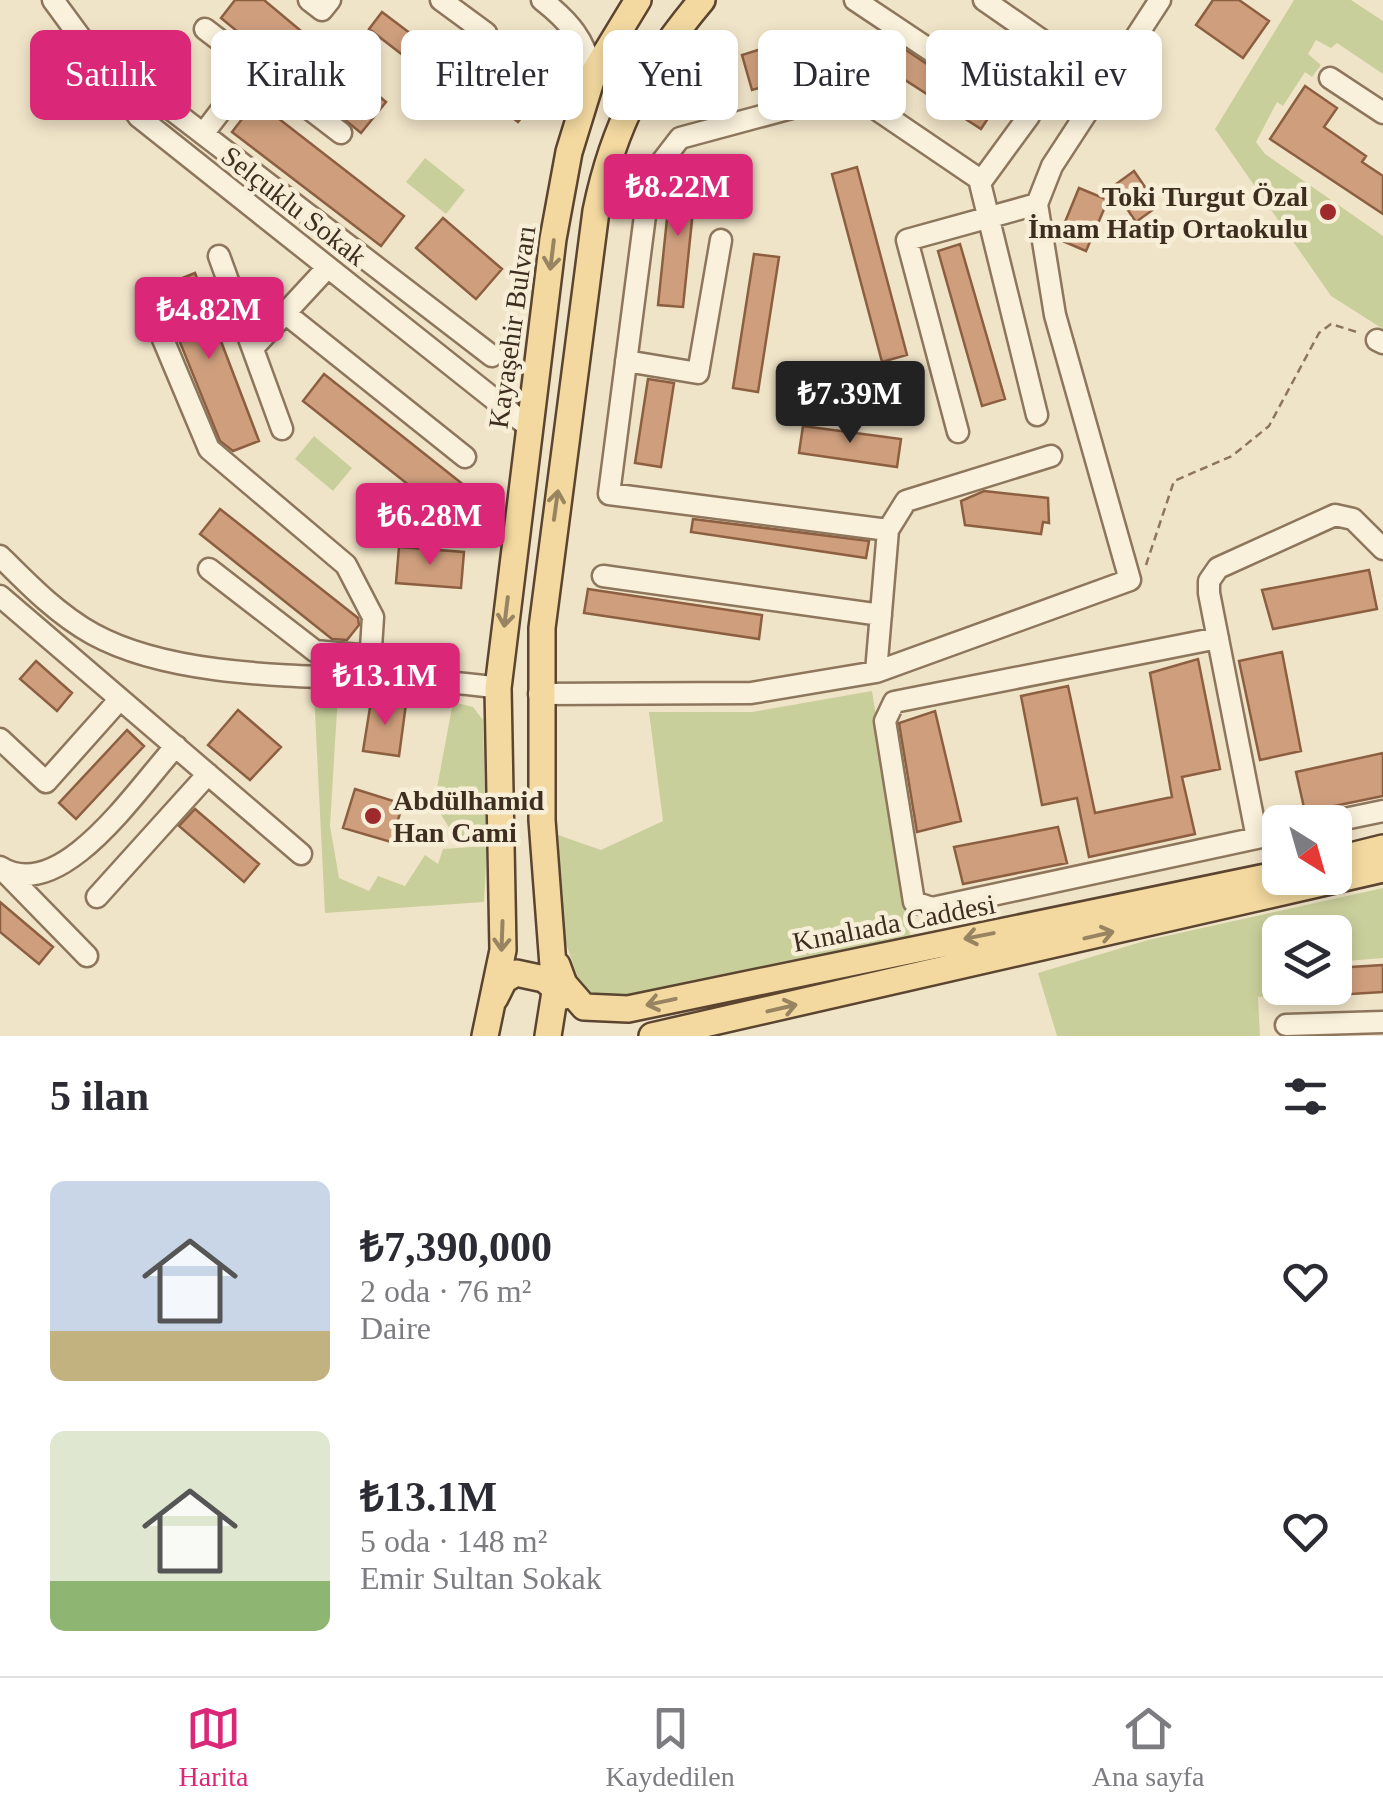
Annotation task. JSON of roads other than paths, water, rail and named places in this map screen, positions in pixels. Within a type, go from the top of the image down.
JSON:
[{"type":"main road","name":"Kayaşehir Bulvarı","points":[[485,1036],[502,950],[504,901],[496,759],[498,688],[529,427],[566,170],[592,74],[638,0]]},
{"type":"main road","points":[[548,1036],[555,992],[554,950],[539,694],[548,557],[605,165],[638,84],[702,0]]},
{"type":"main road","points":[[513,551],[535,538],[544,544],[548,557]]},
{"type":"main road","points":[[496,759],[503,785],[514,794],[526,788],[540,758]]},
{"type":"main road","points":[[1352,856],[1383,848]]},
{"type":"main road","name":"Kınalıada Caddesi","points":[[652,1036],[744,1026],[1383,869]]},
{"type":"main road","name":"Kınalıada Caddesi","points":[[584,1007],[628,1009],[1262,878]]},
{"type":"main road","points":[[554,950],[560,977],[584,1007]]},
{"type":"main road","points":[[498,1036],[491,1020],[492,1003],[504,980],[516,973],[544,979],[555,992],[584,1007]]},
{"type":"street","name":"Selçuklu Sokak","points":[[53,0],[139,117],[529,427]]},
{"type":"street","points":[[308,0],[322,10],[330,0]]},
{"type":"street","points":[[442,0],[482,30]]},
{"type":"street","points":[[542,0],[568,20],[585,43],[592,74]]},
{"type":"street","points":[[855,0],[926,47]]},
{"type":"street","points":[[984,0],[1027,30]]},
{"type":"street","points":[[539,694],[751,693],[876,672],[1130,580],[1056,314],[1036,204],[1052,166],[1160,0]]},
{"type":"street","points":[[205,30],[211,35]]},
{"type":"street","points":[[1330,78],[1383,112]]},
{"type":"street","points":[[888,530],[609,494],[650,178],[680,138],[851,92],[982,181]]},
{"type":"street","points":[[184,120],[492,356]]},
{"type":"street","points":[[203,134],[214,120]]},
{"type":"street","points":[[323,120],[340,133]]},
{"type":"street","points":[[1025,120],[982,181],[986,218],[1037,414]]},
{"type":"street","points":[[958,432],[907,240],[1036,204]]},
{"type":"street","points":[[626,361],[698,373],[721,240]]},
{"type":"street","points":[[220,256],[282,428]]},
{"type":"street","points":[[253,348],[328,268]]},
{"type":"street","points":[[389,316],[407,292]]},
{"type":"street","points":[[285,313],[465,458]]},
{"type":"street","points":[[157,325],[209,449],[346,565],[373,617],[368,679]]},
{"type":"street","points":[[876,672],[888,530],[906,501],[1051,456]]},
{"type":"street","points":[[1257,838],[1208,587],[1218,568],[1335,515],[1361,525],[1383,549]]},
{"type":"street","points":[[0,556],[63,614],[94,634],[168,662],[498,688]]},
{"type":"street","points":[[209,569],[315,651],[370,656]]},
{"type":"street","points":[[602,576],[881,616]]},
{"type":"street","points":[[0,596],[301,854]]},
{"type":"street","points":[[77,662],[94,634]]},
{"type":"street","points":[[1218,638],[894,702],[885,721],[914,902],[932,908],[1262,837]]},
{"type":"street","points":[[0,739],[46,782],[120,699]]},
{"type":"street","points":[[1,868],[24,877],[64,866],[176,746]]},
{"type":"street","points":[[97,897],[208,774]]},
{"type":"street","points":[[1352,817],[1383,811]]},
{"type":"street","points":[[1,868],[87,956]]},
{"type":"street","points":[[1286,1025],[1383,1022]]},
{"type":"place","name":"Toki Turgut Özal İmam Hatip Ortaokulu","points":[[1328,212]]},
{"type":"place","name":"Abdülhamid Han Cami","points":[[373,816]]}]
